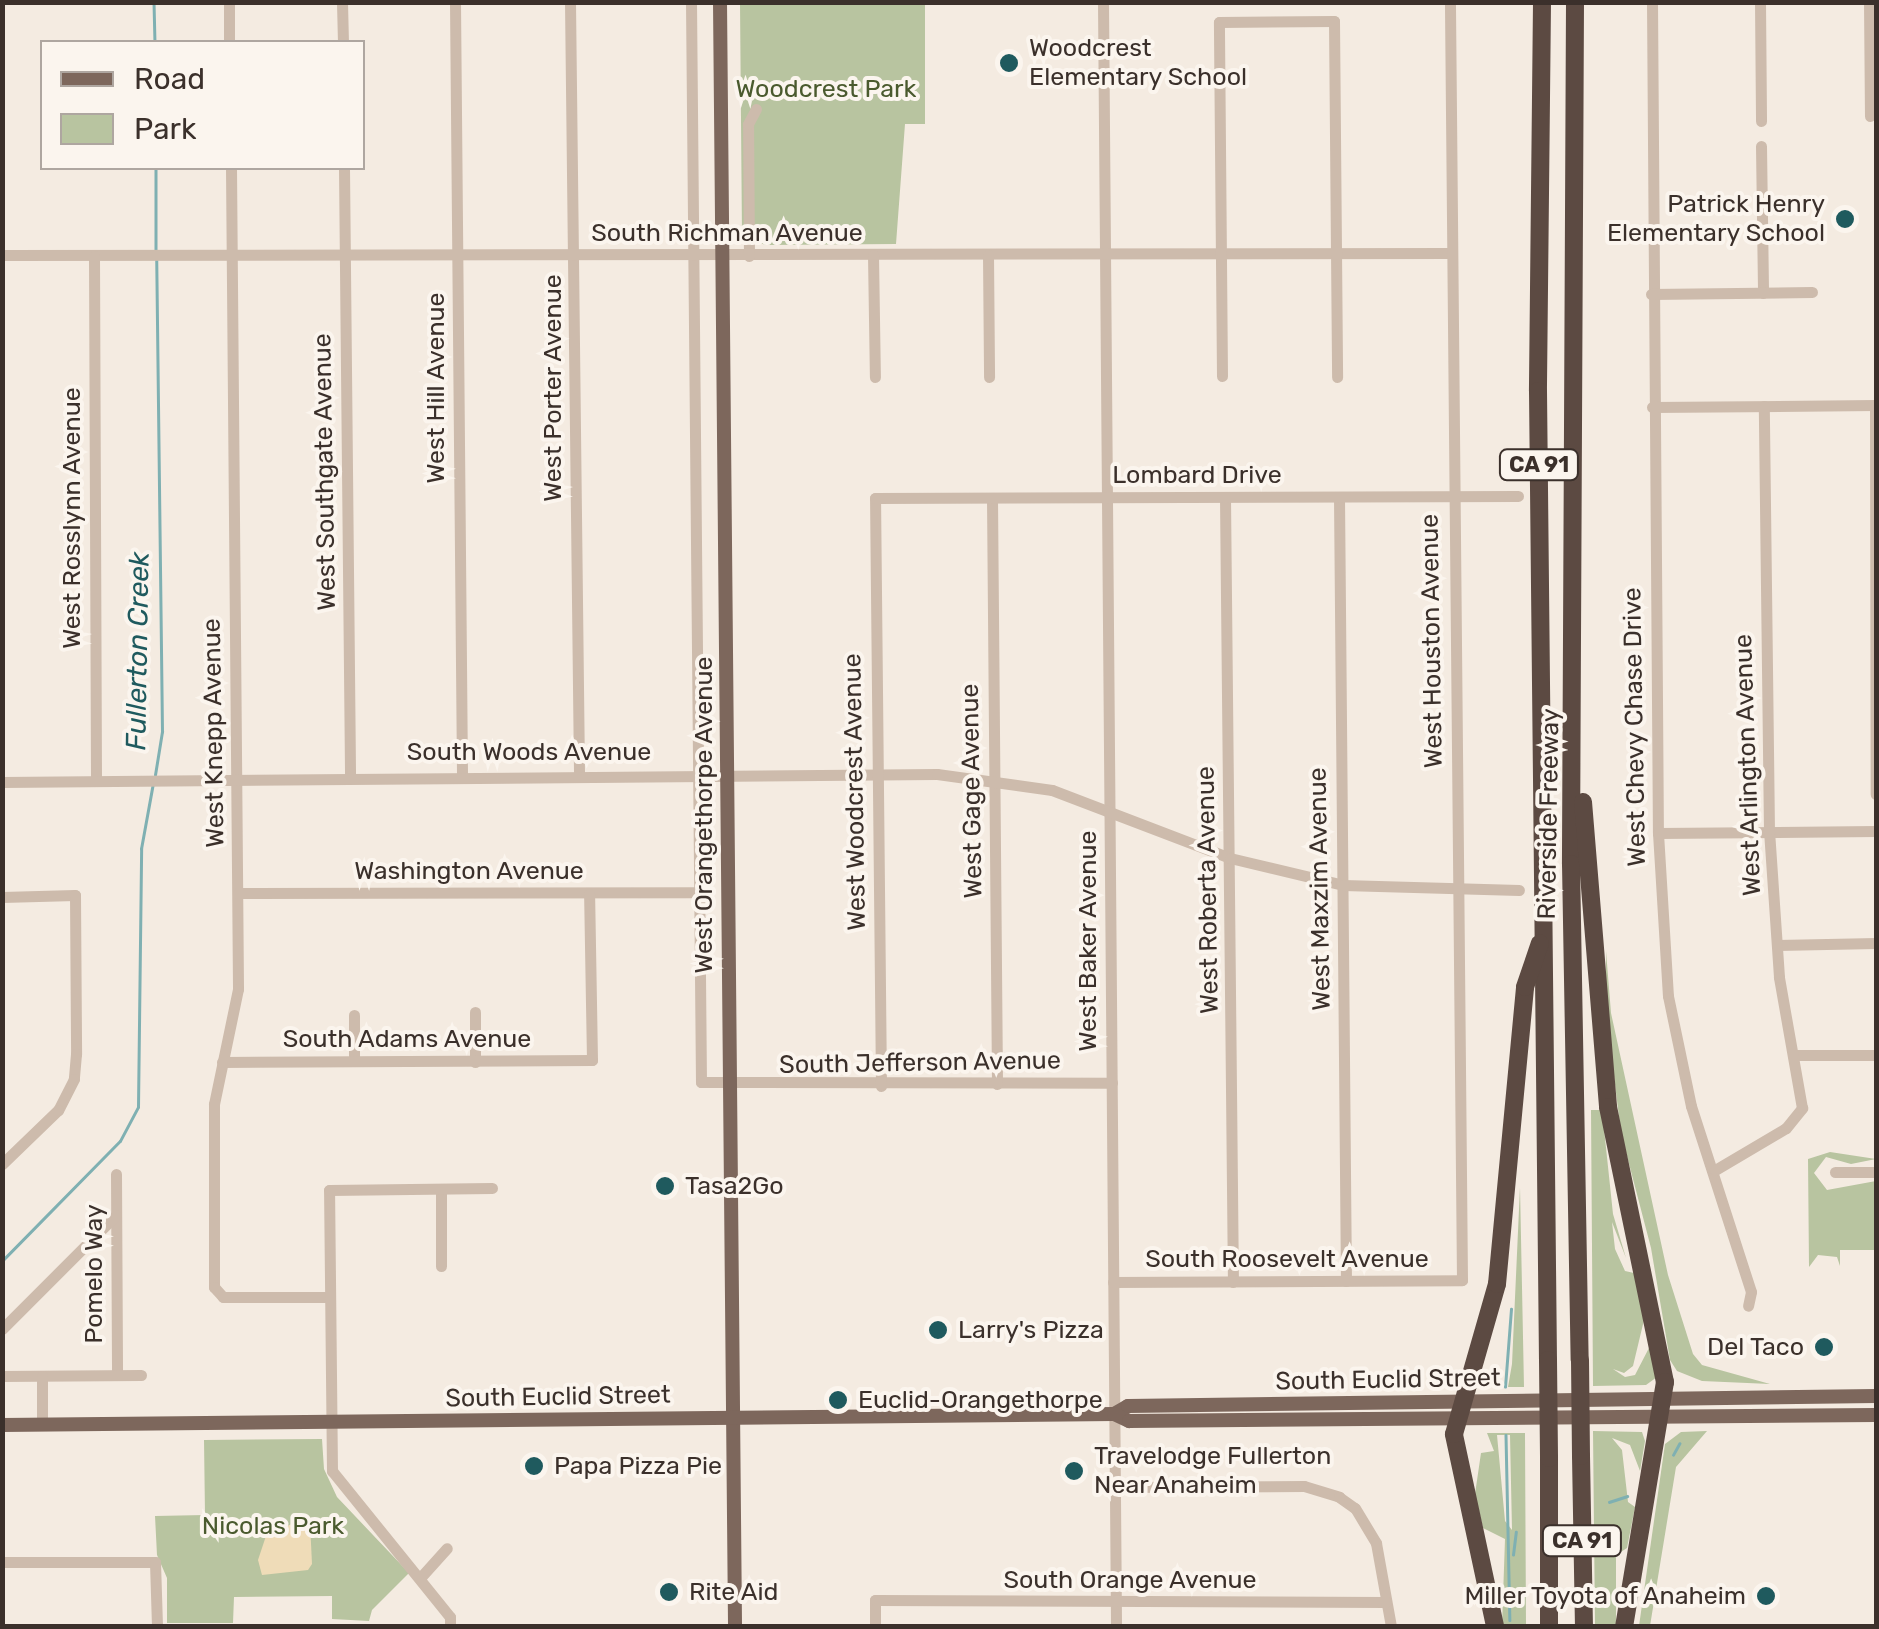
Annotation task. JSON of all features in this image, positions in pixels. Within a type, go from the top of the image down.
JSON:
[{"type":"highway","name":"Riverside Freeway","points":[[1542,2],[1549,1626]]},
{"type":"highway","name":"Riverside Freeway","points":[[1575,2],[1575,687],[1571,864],[1584,1626]]},
{"type":"highway","points":[[1575,687],[1606,1089],[1665,1398],[1624,1626]]},
{"type":"highway","points":[[1495,1626],[1455,1420],[1496,1284],[1525,987],[1545,928]]},
{"type":"main road","name":"West Orangethorpe Avenue","points":[[720,2],[734,1626]]},
{"type":"main road","name":"South Euclid Street","points":[[1114,1414],[1128,1406],[1876,1396]]},
{"type":"main road","name":"South Euclid Street","points":[[2,1425],[1114,1414],[1129,1421],[1662,1420],[1876,1415]]},
{"type":"street","points":[[229,2],[230,40]]},
{"type":"street","points":[[342,2],[343,40]]},
{"type":"street","name":"West Hill Avenue","points":[[455,2],[462,773]]},
{"type":"street","name":"West Porter Avenue","points":[[570,2],[579,772]]},
{"type":"street","points":[[691,2],[701,1082],[728,1087]]},
{"type":"street","name":"West Baker Avenue","points":[[1104,2],[1116,1626]]},
{"type":"street","name":"West Houston Avenue","points":[[1450,2],[1462,1280]]},
{"type":"street","name":"West Chevy Chase Drive","points":[[1652,2],[1651,294],[1658,832],[1668,996],[1691,1106],[1716,1170],[1751,1292],[1748,1306]]},
{"type":"street","points":[[1760,2],[1761,120]]},
{"type":"street","points":[[1869,2],[1870,116]]},
{"type":"street","points":[[1222,376],[1219,22],[1334,22],[1337,377]]},
{"type":"street","points":[[749,256],[748,124],[756,110]]},
{"type":"street","points":[[1761,146],[1763,293]]},
{"type":"street","name":"West Knepp Avenue","points":[[231,170],[238,989],[214,1104],[217,1295],[329,1297]]},
{"type":"street","name":"West Southgate Avenue","points":[[344,170],[350,776]]},
{"type":"street","name":"South Richman Avenue","points":[[2,255],[1452,253]]},
{"type":"street","points":[[873,255],[874,377]]},
{"type":"street","points":[[988,255],[989,376]]},
{"type":"street","name":"West Rosslynn Avenue","points":[[94,256],[96,780]]},
{"type":"street","points":[[1651,294],[1812,292]]},
{"type":"street","points":[[1652,408],[1876,405],[1876,794]]},
{"type":"street","name":"West Arlington Avenue","points":[[1716,1170],[1797,1118],[1796,1055],[1777,945],[1769,832],[1764,406]]},
{"type":"street","name":"Lombard Drive","points":[[875,498],[1518,496]]},
{"type":"street","name":"West Roberta Avenue","points":[[1225,497],[1233,1282]]},
{"type":"street","name":"West Maxzim Avenue","points":[[1339,497],[1346,1281]]},
{"type":"street","name":"West Woodcrest Avenue","points":[[875,498],[881,1086]]},
{"type":"street","name":"West Gage Avenue","points":[[992,498],[997,1084]]},
{"type":"street","name":"South Woods Avenue","points":[[2,782],[236,782],[579,772],[878,774],[994,782],[1110,808],[1230,858],[1343,886],[1519,890]]},
{"type":"street","points":[[1658,832],[1876,831]]},
{"type":"street","name":"Washington Avenue","points":[[238,893],[700,892]]},
{"type":"street","name":"South Adams Avenue","points":[[222,1062],[592,1060],[590,894]]},
{"type":"street","points":[[2,897],[76,895],[74,1079],[58,1110],[2,1164]]},
{"type":"street","points":[[1777,945],[1876,944]]},
{"type":"street","points":[[475,1012],[475,1062]]},
{"type":"street","points":[[354,1015],[354,1060]]},
{"type":"street","points":[[1796,1055],[1876,1055]]},
{"type":"street","name":"South Jefferson Avenue","points":[[728,1087],[1112,1083]]},
{"type":"street","points":[[1835,1172],[1876,1172]]},
{"type":"street","name":"Pomelo Way","points":[[116,1174],[117,1375]]},
{"type":"street","points":[[450,1626],[450,1617],[343,1492],[332,1472],[328,1190],[492,1188]]},
{"type":"street","points":[[441,1189],[441,1266]]},
{"type":"street","points":[[2,1329],[116,1215]]},
{"type":"street","name":"South Roosevelt Avenue","points":[[1114,1282],[1462,1280]]},
{"type":"street","points":[[2,1376],[141,1375]]},
{"type":"street","points":[[42,1376],[42,1424]]},
{"type":"street","points":[[1115,1488],[1304,1486],[1339,1496],[1355,1508],[1376,1543],[1391,1626]]},
{"type":"street","points":[[420,1578],[447,1548]]},
{"type":"street","points":[[2,1562],[156,1562],[157,1626]]},
{"type":"street","name":"South Orange Avenue","points":[[875,1626],[875,1600],[1116,1604],[1386,1602]]},
{"type":"green space","name":"Woodcrest Park","points":[[740,3],[925,3],[925,124],[905,124],[896,244],[766,245],[742,237]]},
{"type":"green space","points":[[1606,951],[1611,1013],[1668,1275],[1693,1354],[1702,1365],[1770,1384],[1702,1381],[1677,1371],[1670,1360],[1651,1248],[1621,1133],[1606,1011]]},
{"type":"green space","points":[[1591,1110],[1602,1110],[1613,1214],[1626,1258],[1612,1222],[1615,1249],[1625,1271],[1634,1273],[1644,1320],[1633,1366],[1624,1373],[1613,1369],[1625,1377],[1635,1375],[1650,1346],[1657,1377],[1646,1385],[1593,1386]]},
{"type":"green space","points":[[1830,1152],[1876,1159],[1851,1164],[1826,1157],[1814,1173],[1827,1190],[1876,1181],[1876,1250],[1840,1250],[1840,1266],[1837,1257],[1818,1255],[1809,1267],[1808,1159]]},
{"type":"green space","points":[[1520,1187],[1524,1387],[1508,1387],[1512,1364]]},
{"type":"green space","points":[[1593,1431],[1642,1432],[1645,1441],[1640,1471],[1630,1445],[1612,1438],[1622,1450],[1628,1502],[1635,1507],[1627,1548],[1616,1555],[1616,1626],[1595,1626]]},
{"type":"green space","points":[[1707,1431],[1676,1467],[1650,1626],[1639,1626],[1665,1444],[1681,1432]]},
{"type":"green space","points":[[1487,1433],[1525,1433],[1526,1626],[1502,1626],[1505,1539],[1483,1528],[1475,1494],[1481,1453],[1494,1451]],"holes":[[[1497,1435],[1510,1435],[1512,1530],[1505,1521]]]},
{"type":"green space","name":"Nicolas Park","points":[[322,1439],[324,1469],[337,1497],[409,1573],[372,1610],[369,1621],[332,1619],[332,1596],[234,1597],[233,1623],[167,1623],[167,1578],[157,1555],[155,1516],[205,1515],[204,1440]]},
{"type":"sand","points":[[298,1521],[310,1523],[312,1564],[308,1570],[262,1575],[258,1560],[266,1536]]},
{"type":"waterway","name":"Fullerton Creek","points":[[154,2],[155,40]]},
{"type":"waterway","name":"Fullerton Creek","points":[[156,170],[156,251]]},
{"type":"waterway","name":"Fullerton Creek","points":[[155,775],[162,732],[156,259]]},
{"type":"waterway","points":[[2,1261],[120,1141],[138,1107],[141,849],[153,783]]},
{"type":"waterway","points":[[1505,1387],[1511,1309]]},
{"type":"waterway","points":[[1506,1435],[1510,1620]]},
{"type":"waterway","points":[[1673,1455],[1679,1444]]},
{"type":"waterway","points":[[1609,1502],[1627,1496]]},
{"type":"waterway","points":[[1513,1555],[1516,1532]]},
{"type":"place","name":"Woodcrest Elementary School","points":[[1009,63]]},
{"type":"place","name":"Patrick Henry Elementary School","points":[[1845,219]]},
{"type":"place","name":"Tasa2Go","points":[[665,1186]]},
{"type":"place","name":"Larry's Pizza","points":[[938,1330]]},
{"type":"place","name":"Del Taco","points":[[1824,1347]]},
{"type":"place","name":"Euclid-Orangethorpe","points":[[838,1400]]},
{"type":"place","name":"Papa Pizza Pie","points":[[534,1466]]},
{"type":"place","name":"Travelodge Fullerton Near Anaheim","points":[[1074,1471]]},
{"type":"place","name":"Rite Aid","points":[[669,1592]]},
{"type":"place","name":"Miller Toyota of Anaheim","points":[[1766,1596]]}]
